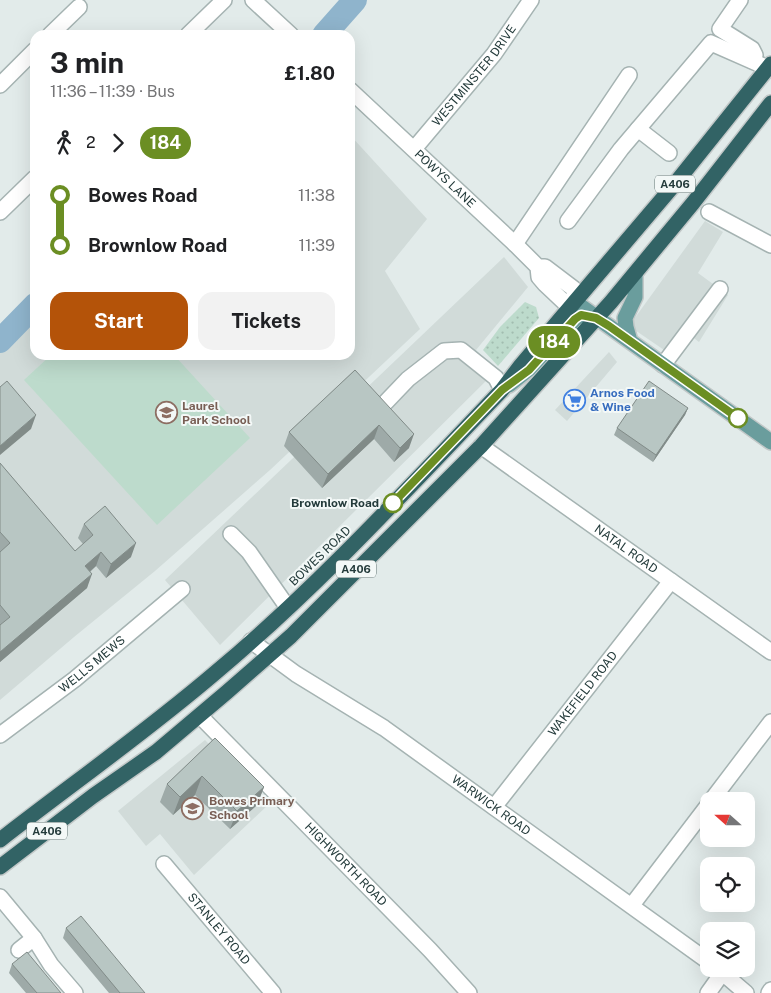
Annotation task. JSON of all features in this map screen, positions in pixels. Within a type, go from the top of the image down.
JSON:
[{"type":"highway","name":"BOWES ROAD","points":[[0,840],[115,753],[216,672],[288,608],[364,533],[502,390],[521,365],[674,185],[769,66]]},
{"type":"highway","name":"A406","points":[[0,867],[113,781],[156,752],[291,636],[481,446],[635,274],[771,103]]},
{"type":"main road","points":[[630,341],[625,318],[635,297],[635,274]]},
{"type":"main road","name":"POWYS LANE","points":[[575,302],[596,318]]},
{"type":"main road","name":"A406","points":[[502,390],[529,370],[575,319],[581,315],[596,318]]},
{"type":"main road","points":[[596,318],[771,442]]},
{"type":"street","points":[[193,30],[224,0]]},
{"type":"street","points":[[253,0],[286,30]]},
{"type":"street","name":"WESTMINSTER DRIVE","points":[[414,149],[494,54],[531,0]]},
{"type":"street","points":[[740,0],[720,29],[752,49],[753,61]]},
{"type":"street","points":[[55,30],[79,7]]},
{"type":"street","points":[[568,221],[638,129],[711,43],[769,66]]},
{"type":"street","points":[[0,85],[30,55]]},
{"type":"street","points":[[515,244],[628,76]]},
{"type":"street","name":"POWYS LANE","points":[[355,95],[515,244],[538,267],[539,277],[563,301],[575,302]]},
{"type":"street","points":[[638,129],[669,154]]},
{"type":"street","points":[[0,212],[30,183]]},
{"type":"street","points":[[709,212],[771,245]]},
{"type":"street","points":[[663,365],[720,289]]},
{"type":"street","points":[[386,402],[408,379],[444,351],[461,350],[496,378],[502,390]]},
{"type":"street","name":"NATAL ROAD","points":[[481,446],[771,652]]},
{"type":"street","points":[[231,534],[249,552],[288,608]]},
{"type":"street","name":"WAKEFIELD ROAD","points":[[494,807],[671,581]]},
{"type":"street","name":"WELLS MEWS","points":[[0,735],[75,679],[182,589]]},
{"type":"street","name":"WARWICK ROAD","points":[[251,641],[296,674],[384,728],[700,955]]},
{"type":"street","name":"HIGHWORTH ROAD","points":[[200,716],[430,950],[469,993]]},
{"type":"street","points":[[718,792],[771,722]]},
{"type":"street","points":[[632,905],[700,816]]},
{"type":"street","name":"STANLEY ROAD","points":[[164,864],[273,993]]},
{"type":"street","points":[[0,896],[34,938],[51,966],[75,993]]},
{"type":"street","points":[[19,950],[34,938]]},
{"type":"street","points":[[708,993],[717,977]]},
{"type":"street","points":[[727,977],[746,993]]},
{"type":"shaded area","name":"Laurel Park School","points":[[355,140],[427,219],[385,271],[420,329],[270,470],[155,571],[0,700],[0,348],[30,319],[30,360],[355,360]]},
{"type":"shaded area","points":[[705,221],[723,232],[698,273],[728,295],[699,342],[685,331],[667,352],[629,326]]},
{"type":"shaded area","points":[[504,257],[528,287],[476,350],[495,372],[220,645],[165,580]]},
{"type":"shaded area","points":[[609,352],[617,362],[567,421],[555,410]]},
{"type":"shaded area","name":"Bowes Primary School","points":[[205,740],[268,805],[194,875],[160,834],[146,846],[118,811]]},
{"type":"green space","points":[[525,302],[536,307],[539,318],[498,366],[483,350],[500,327]]},
{"type":"green space","points":[[46,360],[179,360],[250,438],[157,525],[24,380]]},
{"type":"building","points":[[355,370],[414,434],[400,448],[379,425],[328,474],[289,432]]},
{"type":"building","points":[[7,381],[36,415],[0,446],[0,387]]},
{"type":"building","points":[[649,381],[688,408],[656,455],[617,428]]},
{"type":"building","points":[[0,463],[75,551],[93,535],[84,524],[105,506],[136,543],[111,564],[101,552],[85,566],[92,574],[0,652],[0,625],[10,617],[0,605],[0,552],[10,543],[0,532]]},
{"type":"building","points":[[215,738],[264,787],[237,811],[202,776],[180,797],[167,784]]},
{"type":"building","points":[[81,916],[145,993],[120,993],[66,928]]},
{"type":"building","points":[[27,952],[61,993],[37,993],[12,964]]},
{"type":"waterway","points":[[328,30],[355,0]]},
{"type":"waterway","points":[[0,341],[30,310]]},
{"type":"bus line","name":"184","points":[[393,503],[502,390],[529,370],[575,319],[581,315],[596,318],[609,326],[738,418]]},
{"type":"place","name":"Arnos Food & Wine","points":[[574,400]]},
{"type":"place","name":"Laurel Park School","points":[[166,413]]},
{"type":"place","name":"Brownlow Road","points":[[393,503]]},
{"type":"place","name":"Bowes Primary School","points":[[193,808]]}]
